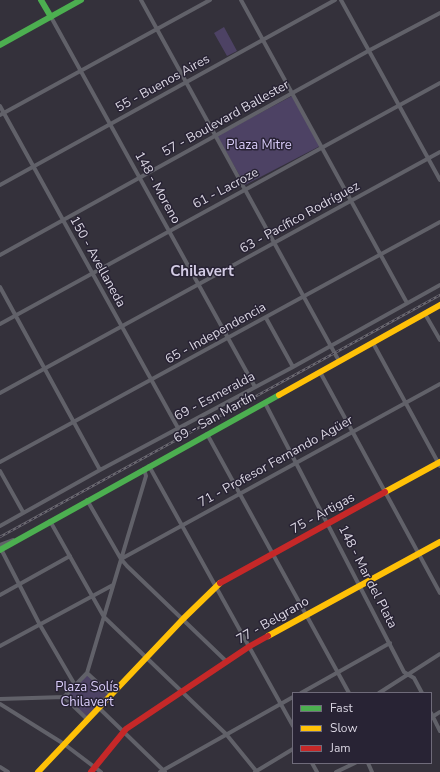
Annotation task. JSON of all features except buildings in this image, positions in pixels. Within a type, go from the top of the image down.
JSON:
[{"type":"street","name":"148 - Moreno","points":[[42,0],[255,387]]},
{"type":"street","points":[[0,45],[81,0]]},
{"type":"street","points":[[141,0],[305,296],[338,361]]},
{"type":"street","points":[[2,114],[210,0]]},
{"type":"street","points":[[241,0],[292,94],[323,147],[407,303]]},
{"type":"street","name":"55 - Buenos Aires","points":[[0,185],[335,0]]},
{"type":"street","points":[[342,0],[440,180]]},
{"type":"street","name":"57 - Boulevard Ballester","points":[[0,254],[440,13]]},
{"type":"street","name":"61 - Lacroze","points":[[0,324],[440,83]]},
{"type":"street","name":"150 - Avellaneda","points":[[0,106],[2,114],[122,327],[150,381],[178,428]]},
{"type":"street","name":"63 - Pacífico Rodríguez","points":[[0,393],[440,152]]},
{"type":"street","name":"65 - Independencia","points":[[0,462],[440,222]]},
{"type":"street","name":"69 - Esmeralda","points":[[0,526],[100,470],[293,367],[440,285]]},
{"type":"street","points":[[0,287],[100,470]]},
{"type":"street","name":"69 - San Martín","points":[[0,548],[440,305]]},
{"type":"street","points":[[425,314],[440,340]]},
{"type":"street","points":[[266,318],[293,367]]},
{"type":"street","points":[[373,343],[439,464]]},
{"type":"street","points":[[320,372],[351,432],[440,593]]},
{"type":"street","name":"71 - Profesor Fernando Agüer","points":[[121,559],[440,384]]},
{"type":"street","name":"148 - Mar del Plata","points":[[265,403],[404,672],[414,678],[421,692]]},
{"type":"street","points":[[207,433],[339,672],[349,692]]},
{"type":"street","name":"75 - Artigas","points":[[38,772],[183,619],[217,586],[384,492],[439,464]]},
{"type":"street","points":[[147,468],[183,525],[292,724]]},
{"type":"street","points":[[64,697],[86,673],[146,476],[147,468]]},
{"type":"street","points":[[0,471],[23,512]]},
{"type":"street","points":[[87,500],[121,559],[228,662]]},
{"type":"street","points":[[50,521],[104,617],[183,691],[226,734],[256,772],[292,751]]},
{"type":"street","name":"77 - Belgrano","points":[[93,770],[124,732],[250,646],[440,542]]},
{"type":"street","points":[[0,548],[40,625],[75,684]]},
{"type":"street","points":[[0,595],[70,556]]},
{"type":"street","points":[[0,646],[113,585]]},
{"type":"street","points":[[303,692],[390,643]]},
{"type":"street","points":[[381,692],[440,654]]},
{"type":"street","points":[[86,673],[111,695]]},
{"type":"street","points":[[0,699],[64,697],[88,720]]},
{"type":"street","points":[[99,708],[163,771],[292,698]]},
{"type":"street","points":[[0,704],[64,744],[93,770],[101,772]]},
{"type":"street","points":[[440,712],[432,715],[440,731]]},
{"type":"street","points":[[336,772],[353,764]]},
{"type":"street","points":[[0,767],[8,772]]},
{"type":"green space","points":[[224,27],[237,51],[227,56],[214,33]]},
{"type":"green space","name":"Plaza Mitre","points":[[292,96],[320,146],[245,185],[217,136]]},
{"type":"green space","name":"Plaza Solís Chilavert","points":[[87,674],[108,694],[87,717],[66,697]]},
{"type":"railway","points":[[0,537],[440,295]]},
{"type":"traffic: fast","points":[[41,0],[51,17]]},
{"type":"traffic: fast","points":[[0,45],[81,0]]},
{"type":"traffic: fast","points":[[0,550],[279,395]]},
{"type":"traffic: slow","points":[[279,395],[440,305]]},
{"type":"traffic: slow","points":[[385,492],[440,462]]},
{"type":"traffic: slow","points":[[268,636],[440,542]]},
{"type":"traffic: slow","points":[[38,772],[183,619],[220,583]]},
{"type":"traffic: jam","points":[[220,583],[385,492]]},
{"type":"traffic: jam","points":[[91,772],[126,729],[250,646],[268,636]]},
{"type":"district","name":"Chilavert","points":[[202,272]]}]
